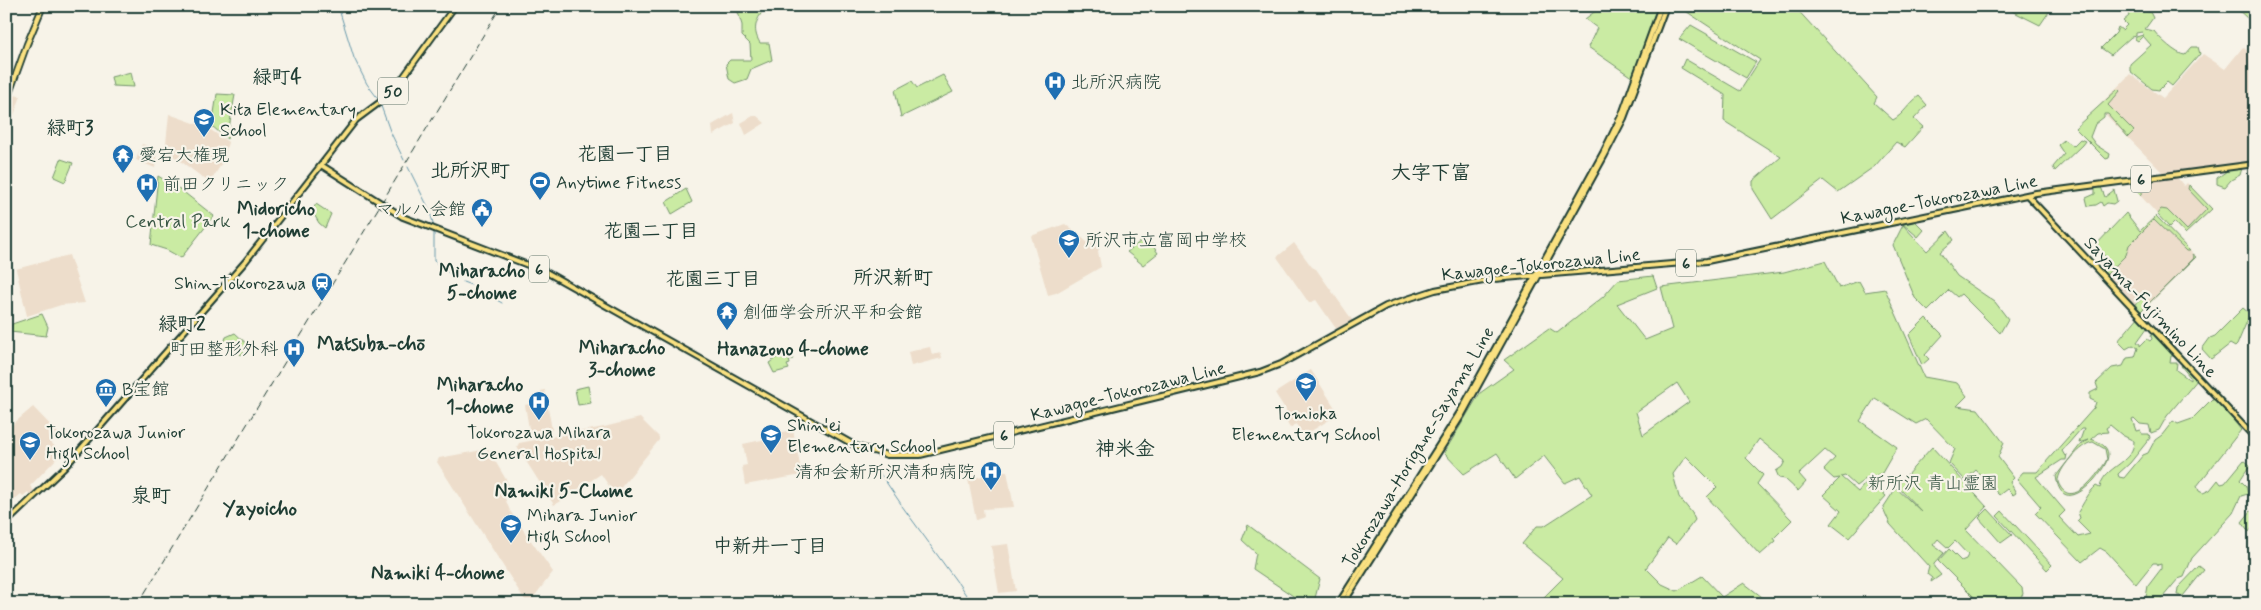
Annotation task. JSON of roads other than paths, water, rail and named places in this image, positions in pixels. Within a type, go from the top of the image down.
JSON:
[{"type":"highway","points":[[6,102],[43,6]]},
{"type":"main road","name":"50","points":[[321,164],[356,120],[391,94],[455,6]]},
{"type":"main road","name":"Tokorozawa-Horigane-Sayama Line","points":[[1338,604],[1460,412],[1535,276],[1622,114],[1661,6]]},
{"type":"main road","name":"Tokorozawa-Horigane-Sayama Line","points":[[1343,604],[1462,415],[1540,275],[1624,118],[1666,6]]},
{"type":"main road","name":"Kawagoe-Tokorozawa Line","points":[[321,164],[397,213],[546,272],[856,446],[881,454],[906,457],[960,446],[1254,374],[1275,367],[1375,311],[1407,298],[1474,282],[1707,261],[2027,195],[2255,164]]},
{"type":"main road","points":[[6,523],[64,468],[245,262],[321,164]]},
{"type":"main road","name":"Sayama-Fujimino Line","points":[[2027,195],[2255,438]]},
{"type":"waterway","points":[[338,6],[354,58],[367,84],[379,100]]},
{"type":"waterway","points":[[381,106],[390,131],[404,160]]},
{"type":"waterway","points":[[408,167],[430,211],[434,227]]},
{"type":"waterway","points":[[434,231],[434,261],[453,276]]},
{"type":"waterway","points":[[463,282],[502,303]]},
{"type":"waterway","points":[[875,467],[881,475]]},
{"type":"waterway","points":[[882,476],[901,504]]},
{"type":"waterway","points":[[902,506],[929,543]]},
{"type":"waterway","points":[[930,545],[957,582]]},
{"type":"waterway","points":[[958,583],[966,595]]},
{"type":"waterway","points":[[969,599],[972,604]]},
{"type":"railway","points":[[138,604],[501,6]]},
{"type":"place","name":"北所沢病院","points":[[1055,101]]},
{"type":"place","name":"Kita Elementary School","points":[[204,138]]},
{"type":"place","name":"愛宕大権現","points":[[123,174]]},
{"type":"place","name":"Anytime Fitness","points":[[540,201]]},
{"type":"place","name":"前田クリニック","points":[[147,203]]},
{"type":"place","name":"マルハ会館","points":[[482,228]]},
{"type":"place","name":"所沢市立富岡中学校","points":[[1069,259]]},
{"type":"place","name":"Shin-Tokorozawa","points":[[322,302]]},
{"type":"place","name":"創価学会所沢平和会館","points":[[727,331]]},
{"type":"place","name":"町田整形外科","points":[[294,368]]},
{"type":"place","name":"Tomioka Elementary School","points":[[1306,402]]},
{"type":"place","name":"B宝館","points":[[106,408]]},
{"type":"place","name":"Tokorozawa Mihara General Hospital","points":[[539,421]]},
{"type":"place","name":"Shin'ei Elementary School","points":[[771,454]]},
{"type":"place","name":"Tokorozawa Junior High School","points":[[30,461]]},
{"type":"place","name":"清和会新所沢清和病院","points":[[991,491]]},
{"type":"place","name":"Mihara Junior High School","points":[[511,544]]},
{"type":"district","name":"緑町4","points":[[277,76]]},
{"type":"district","name":"緑町3","points":[[70,127]]},
{"type":"district","name":"花園一丁目","points":[[625,153]]},
{"type":"district","name":"北所沢町","points":[[470,170]]},
{"type":"district","name":"大字下富","points":[[1431,172]]},
{"type":"district","name":"Midoricho 1-chome","points":[[276,219]]},
{"type":"district","name":"花園二丁目","points":[[651,230]]},
{"type":"district","name":"所沢新町","points":[[893,277]]},
{"type":"district","name":"花園三丁目","points":[[713,278]]},
{"type":"district","name":"Miharacho 5-chome","points":[[482,281]]},
{"type":"district","name":"緑町2","points":[[182,323]]},
{"type":"district","name":"Matsuba-chō","points":[[371,343]]},
{"type":"district","name":"Hanazono 4-chome","points":[[793,348]]},
{"type":"district","name":"Miharacho 3-chome","points":[[622,358]]},
{"type":"district","name":"Miharacho 1-chome","points":[[480,395]]},
{"type":"district","name":"神米金","points":[[1125,448]]},
{"type":"district","name":"Namiki 5-Chome","points":[[564,490]]},
{"type":"district","name":"泉町","points":[[151,495]]},
{"type":"district","name":"Yayoicho","points":[[260,508]]},
{"type":"district","name":"中新井一丁目","points":[[770,545]]},
{"type":"district","name":"Namiki 4-chome","points":[[438,572]]},
{"type":"park label","name":"Central Park","points":[[178,221]]},
{"type":"park label","name":"新所沢 青山霊園","points":[[1933,483]]}]
